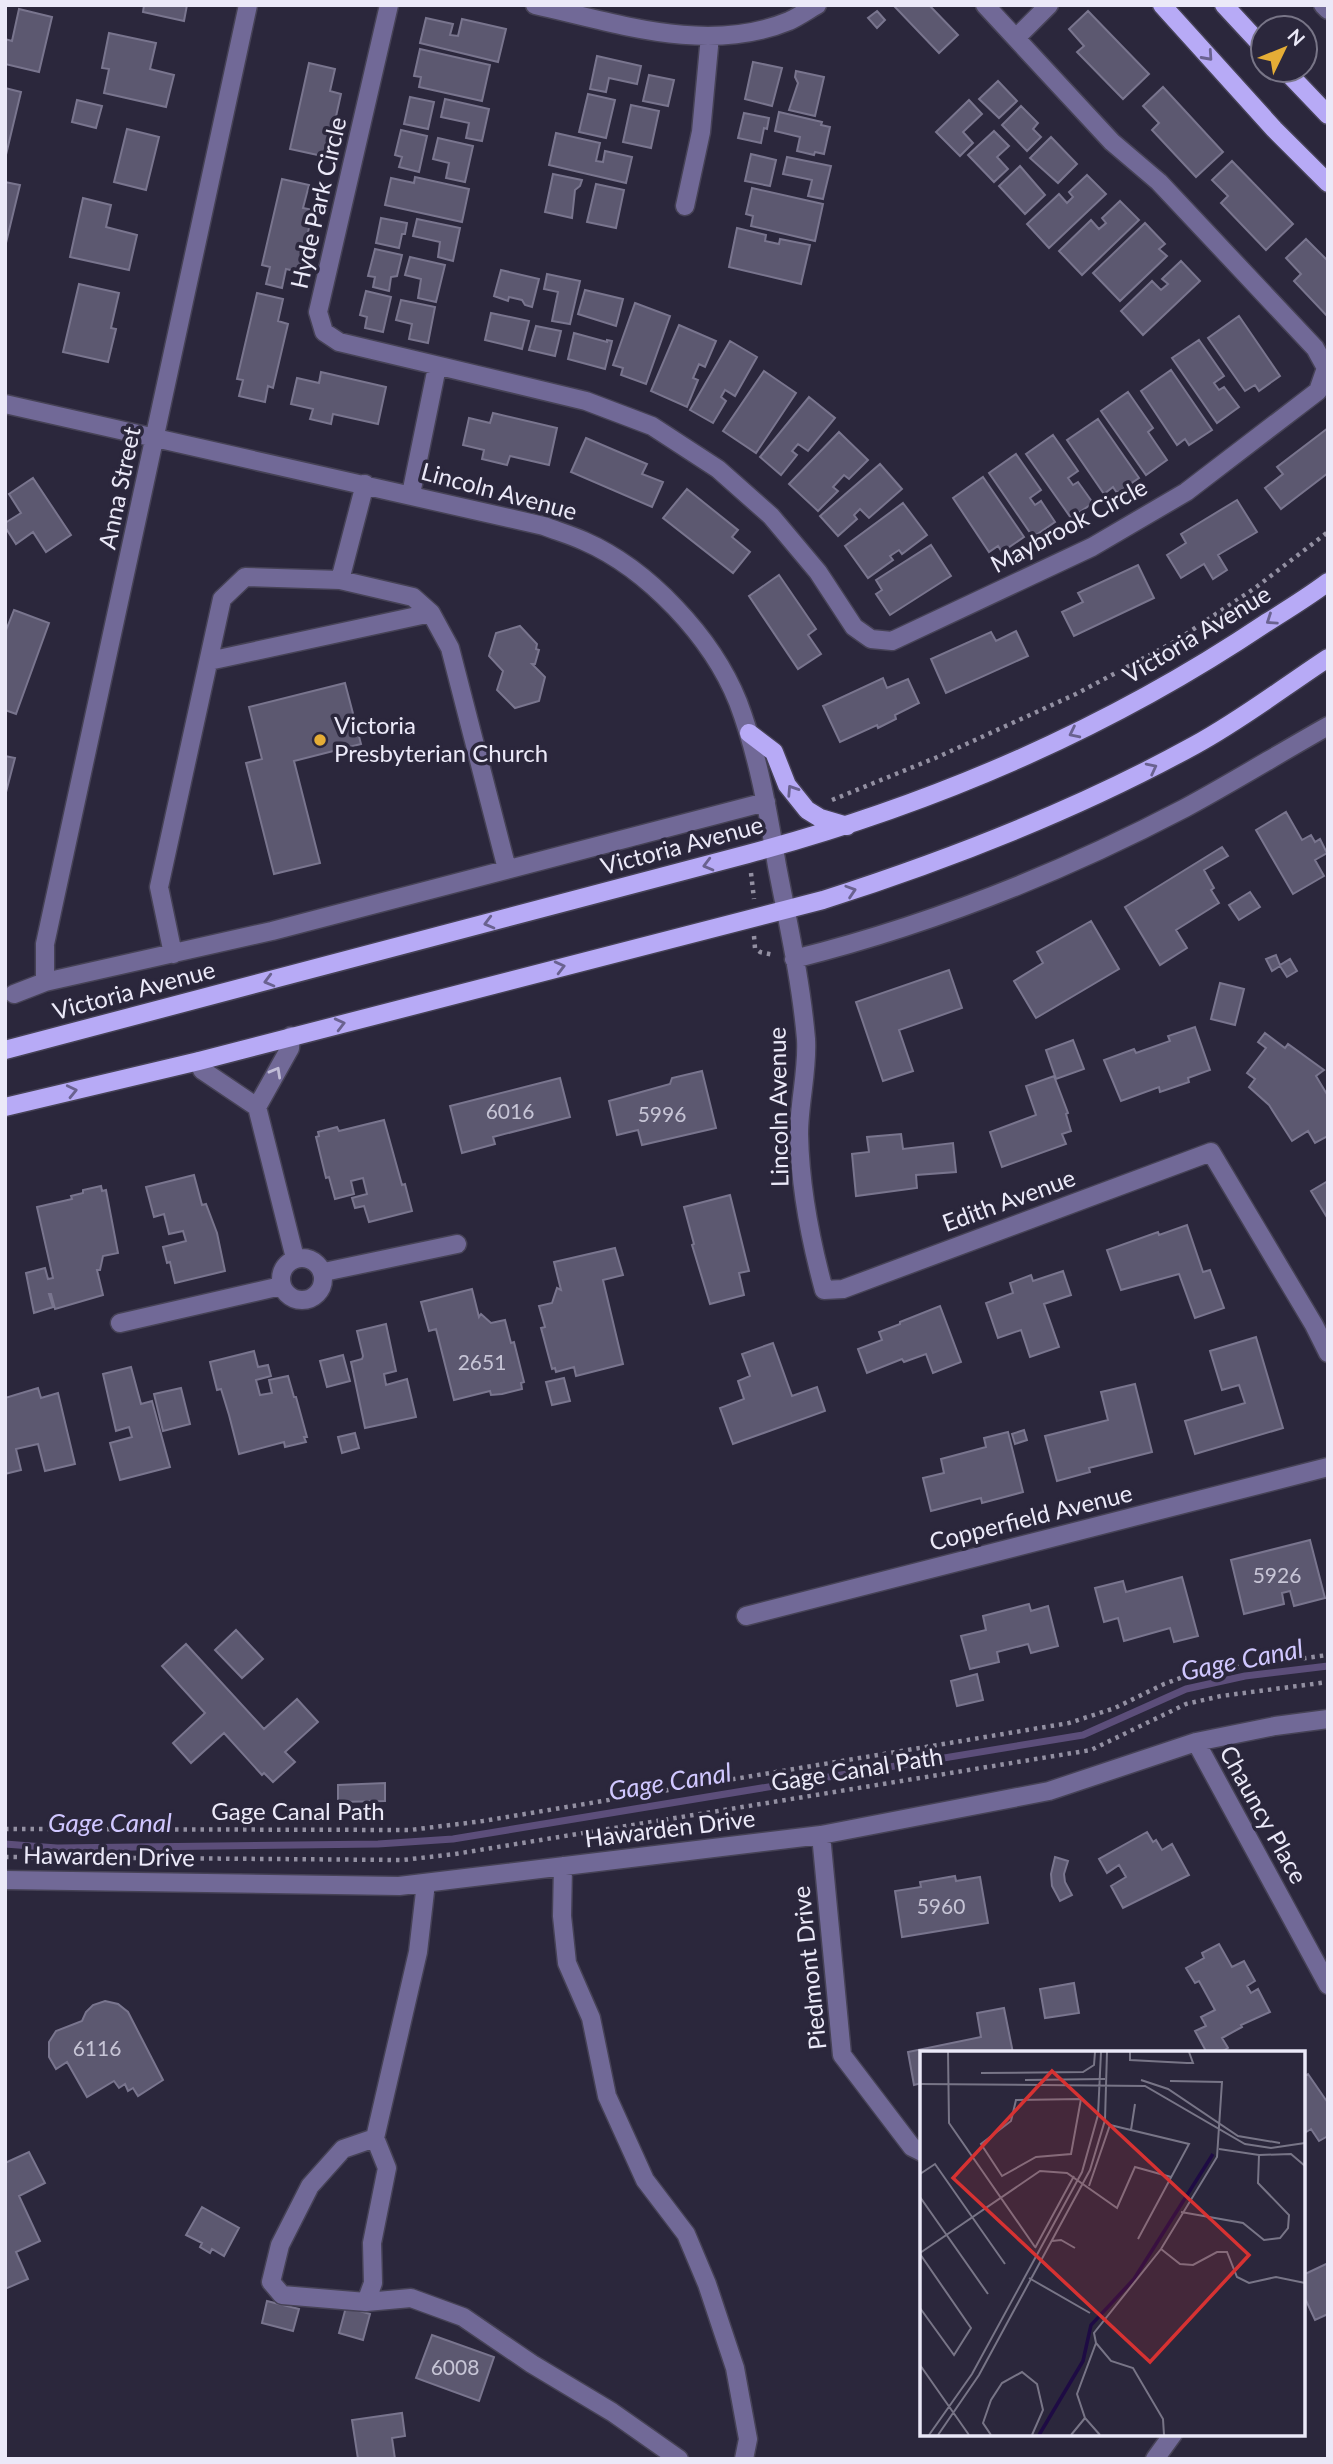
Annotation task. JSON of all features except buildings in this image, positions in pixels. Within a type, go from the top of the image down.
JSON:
[{"type":"main road","points":[[1162,5],[1328,183]]},
{"type":"main road","points":[[1224,5],[1249,32]]},
{"type":"main road","points":[[1298,84],[1328,115]]},
{"type":"main road","name":"Victoria Avenue","points":[[5,1050],[847,826],[938,793],[1042,748],[1138,701],[1223,652],[1328,582]]},
{"type":"main road","points":[[5,1107],[199,1061],[754,918],[909,872],[1002,836],[1136,775],[1207,738],[1328,658]]},
{"type":"main road","points":[[748,733],[774,752],[787,785],[807,810],[820,818],[847,826]]},
{"type":"street","name":"Anna Street","points":[[45,982],[45,944],[248,5]]},
{"type":"street","name":"Hyde Park Circle","points":[[389,5],[318,312],[324,332],[339,341],[437,366]]},
{"type":"street","points":[[536,5],[678,36],[745,34],[790,21],[817,5]]},
{"type":"street","points":[[996,9],[1017,37],[1049,5]]},
{"type":"street","points":[[1323,5],[1328,10]]},
{"type":"street","points":[[685,206],[701,132],[710,36]]},
{"type":"street","name":"Maybrook Circle","points":[[437,366],[586,401],[652,426],[718,469],[771,516],[817,572],[854,627],[871,639],[892,641],[1092,547],[1186,492],[1263,435],[1318,391],[1326,368],[1315,348],[1160,182],[1112,142],[1017,37]]},
{"type":"street","points":[[411,494],[437,366]]},
{"type":"street","name":"Lincoln Avenue","points":[[5,404],[544,526],[586,541],[621,562],[680,612],[719,665],[737,700],[766,802],[806,1041],[799,1132],[802,1188],[824,1290]]},
{"type":"street","points":[[340,580],[365,484]]},
{"type":"street","points":[[173,954],[159,887],[222,599],[245,577],[340,580],[413,597],[431,613],[450,648],[507,869]]},
{"type":"street","points":[[209,661],[431,613]]},
{"type":"street","points":[[794,959],[928,921],[1050,872],[1185,808],[1328,726]]},
{"type":"street","points":[[14,994],[45,982],[272,931],[766,802]]},
{"type":"street","points":[[257,1107],[290,1048],[291,1036]]},
{"type":"street","points":[[199,1061],[202,1070],[257,1107],[295,1258]]},
{"type":"street","name":"Edith Avenue","points":[[824,1290],[843,1289],[1210,1152],[1314,1325],[1328,1353]]},
{"type":"street","points":[[324,1272],[457,1244]]},
{"type":"street","points":[[295,1258],[312,1259],[324,1272],[323,1289],[310,1301],[292,1299],[281,1286],[282,1269],[295,1258]]},
{"type":"street","points":[[120,1323],[281,1286]]},
{"type":"street","name":"Copperfield Avenue","points":[[746,1616],[1328,1467]]},
{"type":"street","name":"Hawarden Drive","points":[[5,1880],[399,1886],[821,1835],[1049,1791],[1196,1742],[1275,1726],[1328,1719]]},
{"type":"street","name":"Chauncy Place","points":[[1196,1742],[1328,1985]]},
{"type":"street","name":"Piedmont Drive","points":[[821,1835],[842,2055],[912,2147],[920,2151]]},
{"type":"street","points":[[563,1866],[562,1916],[567,1963],[591,2018],[607,2096],[645,2180],[686,2234],[707,2284],[735,2368],[748,2439],[744,2459]]},
{"type":"street","points":[[366,2302],[373,2283],[372,2243],[387,2168],[375,2138],[418,1952],[426,1883]]},
{"type":"street","points":[[375,2138],[343,2149],[310,2186],[279,2245],[271,2282],[282,2295],[366,2302],[411,2298],[463,2316],[532,2364],[612,2412],[679,2459]]},
{"type":"street","points":[[1155,2459],[1172,2436]]},
{"type":"path","points":[[824,799],[840,799],[1076,694],[1174,642],[1255,588],[1328,532]]},
{"type":"path","points":[[748,854],[754,892],[755,948],[760,952],[794,959]]},
{"type":"path","name":"Gage Canal Path","points":[[5,1829],[410,1830],[483,1821],[1069,1723],[1115,1707],[1194,1673],[1328,1655]]},
{"type":"path","name":"Gage Canal Path","points":[[5,1857],[403,1860],[455,1854],[1091,1750],[1186,1704],[1221,1696],[1328,1682]]},
{"type":"waterway","name":"Gage Canal","points":[[5,1844],[57,1848],[378,1844],[453,1839],[1083,1735],[1186,1689],[1245,1676],[1328,1666]]},
{"type":"place","name":"Victoria Presbyterian Church","points":[[320,740]]}]
